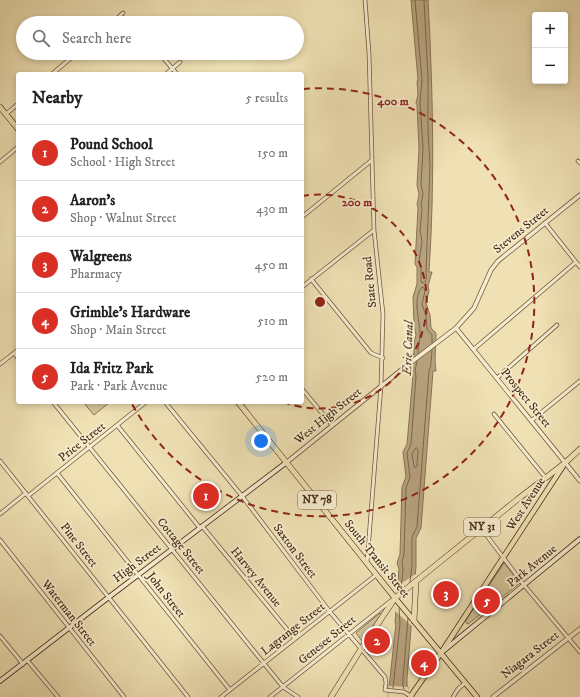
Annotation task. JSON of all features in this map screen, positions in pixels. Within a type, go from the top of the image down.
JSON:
[{"type":"highway","points":[[0,107],[16,127]]},
{"type":"highway","name":"South Transit Street","points":[[240,404],[396,598]]},
{"type":"highway","name":"West Avenue","points":[[565,463],[580,449]]},
{"type":"highway","name":"NY 31","points":[[331,697],[361,649],[396,598],[481,528],[565,463]]},
{"type":"highway","points":[[415,622],[418,580]]},
{"type":"main road","name":"High Street","points":[[0,681],[287,462]]},
{"type":"main road","name":"West Avenue","points":[[411,696],[441,653],[565,463]]},
{"type":"main road","name":"Park Avenue","points":[[441,653],[580,539]]},
{"type":"main road","name":"South Transit Street","points":[[396,598],[441,653]]},
{"type":"main road","name":"NY 78","points":[[441,653],[477,697]]},
{"type":"street","name":"State Road","points":[[365,0],[369,53],[374,230],[383,314],[381,386],[367,563]]},
{"type":"street","points":[[120,16],[124,13]]},
{"type":"street","points":[[54,72],[69,60]]},
{"type":"street","points":[[165,60],[176,72]]},
{"type":"street","points":[[168,72],[180,62]]},
{"type":"street","points":[[6,114],[16,106]]},
{"type":"street","points":[[0,162],[16,149]]},
{"type":"street","points":[[304,215],[372,160]]},
{"type":"street","name":"Stevens Street","points":[[381,386],[456,328],[474,308],[491,270],[498,261],[580,195]]},
{"type":"street","points":[[545,223],[580,267]]},
{"type":"street","points":[[304,285],[374,230]]},
{"type":"street","points":[[474,350],[576,262]]},
{"type":"street","points":[[311,279],[371,353],[382,358]]},
{"type":"street","points":[[496,378],[558,325]]},
{"type":"street","name":"Prospect Street","points":[[456,328],[580,481]]},
{"type":"street","points":[[0,364],[14,353],[16,356]]},
{"type":"street","points":[[532,420],[580,381]]},
{"type":"street","name":"West High Street","points":[[287,462],[381,386]]},
{"type":"street","points":[[304,391],[332,426]]},
{"type":"street","name":"Cottage Street","points":[[55,404],[283,687],[298,697]]},
{"type":"street","name":"Price Street","points":[[0,514],[57,473],[143,404]]},
{"type":"street","name":"Saxton Street","points":[[167,404],[242,496],[330,612],[385,677],[385,690],[404,692],[411,696]]},
{"type":"street","points":[[494,414],[545,477]]},
{"type":"street","name":"Harvey Avenue","points":[[117,425],[295,639]]},
{"type":"street","name":"Pine Street","points":[[0,460],[188,697]]},
{"type":"street","name":"John Street","points":[[57,473],[230,690]]},
{"type":"street","points":[[481,528],[524,585],[580,652]]},
{"type":"street","name":"Waterman Street","points":[[0,540],[124,697]]},
{"type":"street","name":"Lagrange Street","points":[[221,697],[376,575]]},
{"type":"street","name":"Genesee Street","points":[[270,697],[348,634],[396,598]]},
{"type":"street","name":"Niagara Street","points":[[493,697],[580,628]]},
{"type":"street","points":[[1,638],[23,664]]},
{"type":"street","points":[[27,660],[58,697]]},
{"type":"street","points":[[453,697],[458,689],[465,683]]},
{"type":"shaded area","points":[[85,404],[108,404],[94,415]]},
{"type":"shaded area","points":[[504,563],[520,583],[468,624],[466,623],[466,620]]},
{"type":"shaded area","points":[[380,613],[381,615],[362,641],[356,633]]},
{"type":"water","points":[[411,0],[428,0],[433,136],[429,272],[432,272],[428,286],[429,291],[426,303],[430,315],[431,328],[436,333],[436,371],[433,371],[421,528],[416,538],[416,566],[407,678],[407,697],[388,697],[396,623],[399,569],[397,563],[400,554],[402,487],[406,477],[403,452],[407,444],[413,375],[410,375],[416,335],[413,297],[417,284],[417,267],[415,264],[417,205],[419,194],[417,185],[419,149],[416,103],[418,95],[418,80]]},
{"type":"pier","points":[[416,574],[413,627],[395,611],[397,586]]},
{"type":"pier","points":[[389,686],[408,687],[409,697],[388,697]]},
{"type":"place","name":"Pound School","points":[[206,496]]},
{"type":"place","name":"Walgreens","points":[[446,594]]},
{"type":"place","name":"Ida Fritz Park","points":[[487,601]]},
{"type":"place","name":"Aaron's","points":[[377,641]]},
{"type":"place","name":"Grimble's Hardware","points":[[424,663]]},
{"type":"water label","name":"Erie Canal","points":[[408,348]]}]
